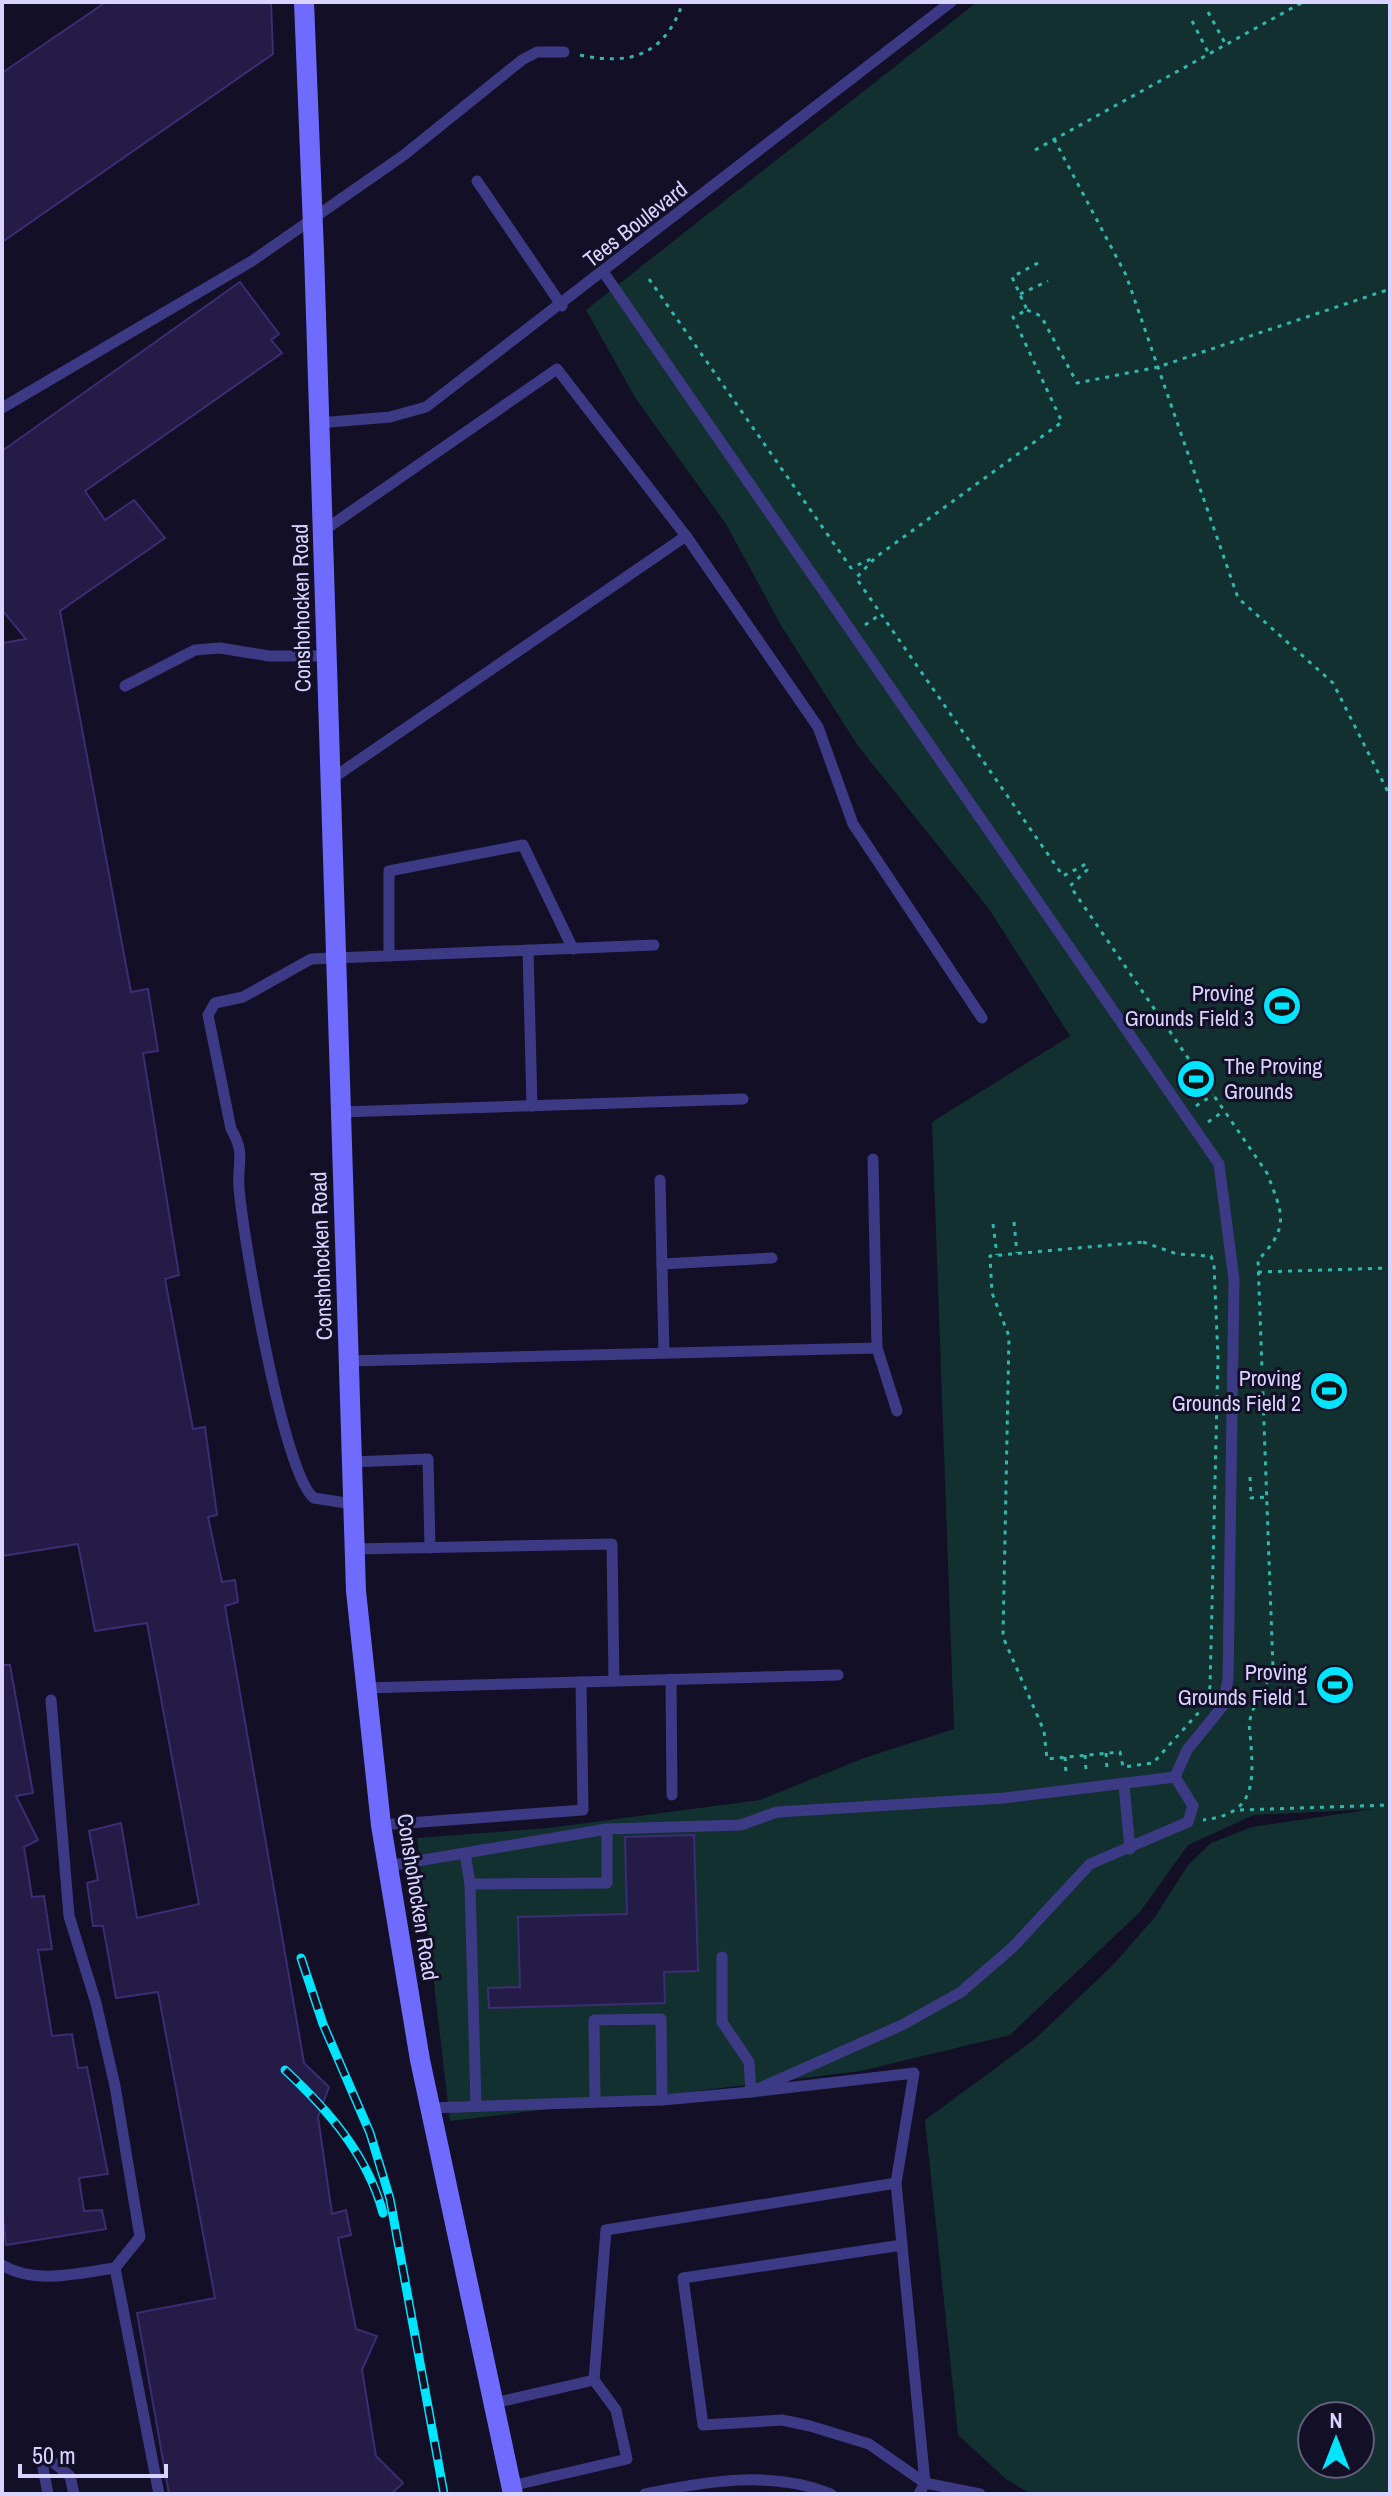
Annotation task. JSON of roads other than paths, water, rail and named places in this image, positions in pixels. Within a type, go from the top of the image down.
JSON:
[{"type":"main road","name":"Conshohocken Road","points":[[304,2],[354,1549],[381,1825],[430,2108],[512,2490]]},
{"type":"lane","name":"Tees Boulevard","points":[[319,423],[390,417],[426,407],[562,306],[951,2]]},
{"type":"lane","points":[[2,408],[252,261],[404,155],[522,60],[537,52],[564,52]]},
{"type":"lane","points":[[477,181],[562,306]]},
{"type":"lane","points":[[604,273],[1198,1129],[1219,1164],[1234,1280],[1228,1680],[1222,1707],[1187,1750],[1175,1777]]},
{"type":"lane","points":[[323,531],[557,369],[686,536],[818,727],[853,824],[982,1018]]},
{"type":"lane","points":[[330,780],[686,536]]},
{"type":"lane","points":[[125,686],[195,650],[220,648],[269,656],[325,656]]},
{"type":"lane","points":[[389,956],[389,871],[523,845],[573,949]]},
{"type":"lane","points":[[353,1504],[314,1498],[297,1472],[257,1294],[238,1185],[241,1145],[231,1129],[208,1015],[215,1003],[243,997],[301,962],[654,945]]},
{"type":"lane","points":[[528,950],[532,1106]]},
{"type":"lane","points":[[341,1112],[743,1099]]},
{"type":"lane","points":[[873,1159],[877,1348],[897,1411]]},
{"type":"lane","points":[[660,1180],[664,1353]]},
{"type":"lane","points":[[662,1264],[772,1258]]},
{"type":"lane","points":[[348,1361],[877,1348]]},
{"type":"lane","points":[[352,1462],[428,1459],[430,1548]]},
{"type":"lane","points":[[354,1549],[612,1544],[614,1681]]},
{"type":"lane","points":[[366,1688],[838,1675]]},
{"type":"lane","points":[[671,1679],[672,1795]]},
{"type":"lane","points":[[381,1825],[583,1810],[581,1682]]},
{"type":"lane","points":[[2,2265],[13,2272],[55,2277],[115,2268],[140,2237],[115,2086],[96,2003],[69,1916],[51,1700]]},
{"type":"lane","points":[[388,1866],[607,1829],[741,1825],[777,1812],[1004,1798],[1175,1777]]},
{"type":"lane","points":[[751,2092],[902,2025],[961,1992],[1013,1947],[1090,1864],[1188,1822],[1193,1806],[1175,1777]]},
{"type":"lane","points":[[1124,1785],[1130,1849]]},
{"type":"lane","points":[[470,1884],[607,1883],[607,1829]]},
{"type":"lane","points":[[465,1853],[470,1884],[476,2106]]},
{"type":"lane","points":[[722,1957],[722,2022],[749,2062],[751,2092]]},
{"type":"lane","points":[[595,2102],[594,2020],[661,2019],[662,2100]]},
{"type":"lane","points":[[430,2108],[662,2100],[914,2073],[896,2183],[922,2489]]},
{"type":"lane","points":[[512,2490],[627,2459],[616,2410],[594,2380],[606,2230],[896,2183]]},
{"type":"lane","points":[[902,2245],[683,2278],[703,2425],[782,2420],[810,2426],[869,2444],[922,2489],[980,2494]]},
{"type":"lane","points":[[115,2268],[159,2494]]},
{"type":"lane","points":[[494,2403],[594,2380]]},
{"type":"lane","points":[[48,2494],[40,2452],[70,2476],[74,2494]]},
{"type":"lane","points":[[645,2494],[754,2480],[786,2481],[831,2494]]},
{"type":"railway","points":[[301,1958],[323,2024],[370,2133],[390,2199],[444,2494]]},
{"type":"railway","points":[[285,2070],[344,2134],[367,2171],[383,2213]]},
{"type":"place","name":"Proving Grounds Field 3","points":[[1282,1006]]},
{"type":"place","name":"The Proving Grounds","points":[[1196,1079]]},
{"type":"place","name":"Proving Grounds Field 2","points":[[1329,1391]]},
{"type":"place","name":"Proving Grounds Field 1","points":[[1335,1685]]}]
